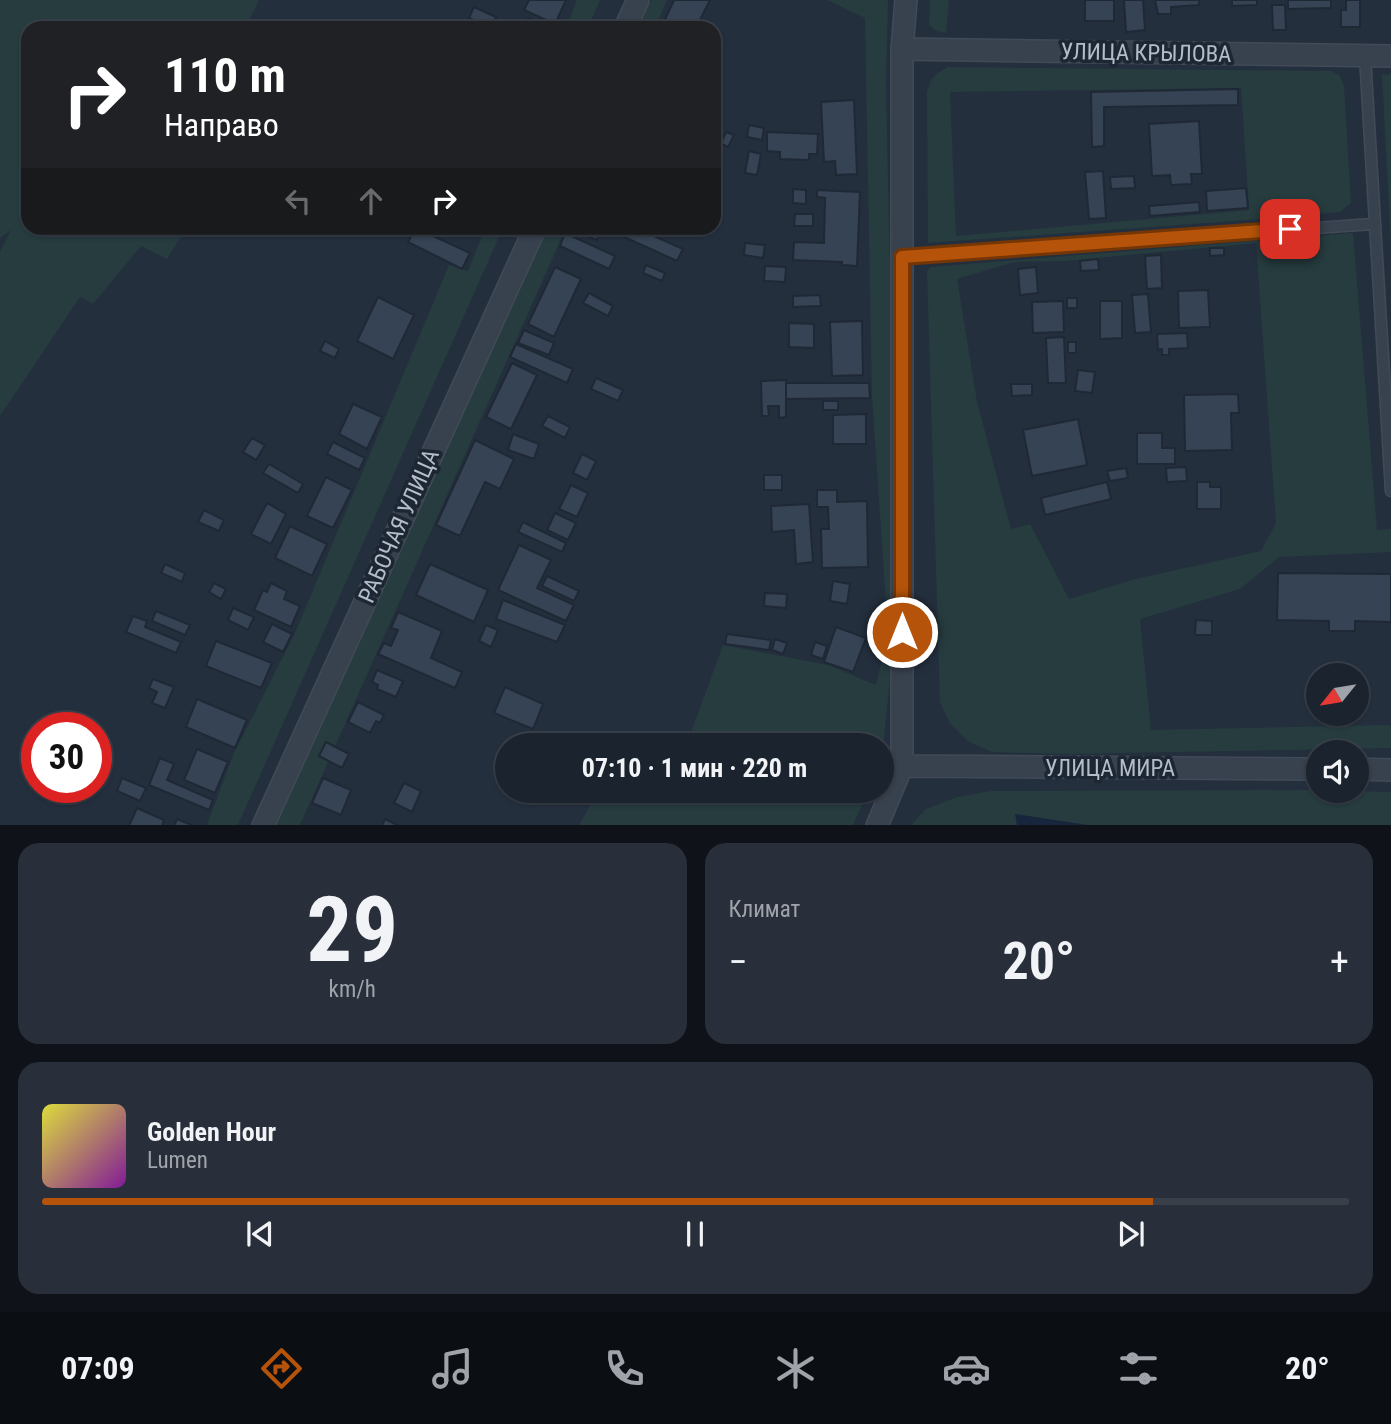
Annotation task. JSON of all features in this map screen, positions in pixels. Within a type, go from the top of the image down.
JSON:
[{"type":"street","points":[[628,21],[638,0]]},
{"type":"street","points":[[877,825],[902,766],[902,49],[906,0]]},
{"type":"street","name":"УЛИЦА КРЫЛОВА","points":[[902,49],[1391,55]]},
{"type":"street","name":"РАБОЧАЯ УЛИЦА","points":[[263,825],[532,235]]},
{"type":"street","name":"УЛИЦА МИРА","points":[[902,766],[1306,769]]},
{"type":"street","points":[[1369,769],[1391,770]]},
{"type":"lane","points":[[1365,56],[1391,491]]},
{"type":"lane","points":[[902,257],[1373,224]]},
{"type":"green space","points":[[0,0],[259,0],[248,21],[21,21],[21,235],[182,235],[167,259],[141,246],[93,304],[80,297],[0,416],[0,252],[11,230],[0,238]]},
{"type":"green space","points":[[577,0],[600,0],[591,21],[569,21]]},
{"type":"green space","points":[[652,0],[667,0],[658,21],[640,21]]},
{"type":"green space","points":[[827,0],[888,0],[886,85],[897,609],[885,733],[691,733],[723,645],[828,665],[876,685],[888,632],[872,396],[865,18]]},
{"type":"green space","points":[[930,0],[949,0],[946,33],[936,31],[929,25]]},
{"type":"green space","points":[[948,67],[1331,71],[1339,75],[1344,86],[1351,203],[1340,212],[1290,217],[928,243],[927,93],[936,74]],"holes":[[[1241,88],[1249,210],[956,236],[950,92]]]},
{"type":"green space","points":[[1391,74],[1391,245],[1382,75]]},
{"type":"green space","points":[[1353,233],[1377,530],[1391,529],[1391,552],[1279,557],[1240,589],[1140,619],[1151,730],[1391,725],[1391,748],[1369,748],[1369,740],[1306,740],[1306,750],[1068,754],[992,752],[969,742],[949,722],[940,702],[927,271],[930,267]],"holes":[[[1256,243],[1276,523],[1261,551],[1136,579],[1069,599],[1030,524],[1011,529],[977,402],[957,279],[1014,262],[1065,261]]]},
{"type":"green space","points":[[482,235],[500,235],[238,825],[207,825],[234,753],[295,633],[449,265],[468,271]]},
{"type":"green space","points":[[541,235],[563,235],[300,825],[276,825]]},
{"type":"green space","points":[[1306,790],[1306,803],[1369,803],[1369,791],[1391,792],[1391,825],[1082,825],[1016,814],[1017,825],[911,825],[926,809],[957,797],[991,791]]},
{"type":"green space","points":[[591,803],[863,803],[853,825],[579,825]]},
{"type":"water","points":[[1015,814],[1088,825],[1017,825]]},
{"type":"building","points":[[529,0],[566,0],[556,21],[548,21],[524,10]]},
{"type":"building","points":[[674,0],[710,0],[700,21],[664,21]]},
{"type":"building","points":[[1085,0],[1114,0],[1114,21],[1085,21]]},
{"type":"building","points":[[1124,0],[1143,0],[1145,30],[1126,32]]},
{"type":"building","points":[[1155,0],[1199,0],[1199,5],[1171,7],[1171,14],[1158,14]]},
{"type":"building","points":[[1232,0],[1257,0],[1257,5],[1232,6]]},
{"type":"building","points":[[1288,0],[1331,0],[1331,8],[1288,9]]},
{"type":"building","points":[[1346,0],[1360,0],[1360,27],[1341,27],[1341,10],[1346,10]]},
{"type":"building","points":[[1272,5],[1285,5],[1286,30],[1273,30]]},
{"type":"building","points":[[474,7],[496,17],[494,21],[476,21],[469,18]]},
{"type":"building","points":[[1238,89],[1238,105],[1104,107],[1104,146],[1092,147],[1091,92]]},
{"type":"building","points":[[854,100],[857,174],[836,175],[835,161],[824,162],[821,102]]},
{"type":"building","points":[[1199,121],[1202,174],[1191,174],[1192,184],[1171,185],[1170,175],[1152,176],[1149,124]]},
{"type":"building","points":[[749,125],[764,128],[762,140],[747,137]]},
{"type":"building","points":[[726,132],[734,135],[728,147],[721,143]]},
{"type":"building","points":[[767,132],[818,134],[817,154],[809,154],[809,160],[780,159],[780,152],[767,151]]},
{"type":"building","points":[[749,151],[761,154],[757,175],[745,173]]},
{"type":"building","points":[[1103,171],[1106,218],[1089,219],[1085,172]]},
{"type":"building","points":[[1134,176],[1135,188],[1111,189],[1110,177]]},
{"type":"building","points":[[1246,188],[1248,208],[1207,211],[1206,191]]},
{"type":"building","points":[[793,189],[806,190],[806,204],[793,203]]},
{"type":"building","points":[[817,190],[860,192],[857,266],[842,265],[842,262],[793,260],[794,242],[824,243],[825,198],[817,197]]},
{"type":"building","points":[[1199,202],[1200,212],[1150,216],[1149,206]]},
{"type":"building","points":[[795,214],[813,214],[813,226],[794,226]]},
{"type":"building","points":[[412,235],[431,235],[470,253],[462,269],[408,242]]},
{"type":"building","points":[[564,235],[569,235],[615,256],[609,269],[560,246]]},
{"type":"building","points":[[584,235],[599,235],[597,240]]},
{"type":"building","points":[[620,235],[652,235],[683,249],[677,261]]},
{"type":"building","points":[[745,243],[765,245],[763,258],[744,255]]},
{"type":"building","points":[[1210,248],[1224,248],[1224,255],[1210,256]]},
{"type":"building","points":[[1161,255],[1162,288],[1147,289],[1145,256]]},
{"type":"building","points":[[1098,259],[1099,270],[1081,271],[1080,261]]},
{"type":"building","points":[[646,265],[665,273],[662,281],[643,273]]},
{"type":"building","points":[[765,266],[786,267],[785,282],[764,281]]},
{"type":"building","points":[[555,267],[581,279],[554,337],[528,324]]},
{"type":"building","points":[[1036,267],[1038,293],[1020,295],[1018,269]]},
{"type":"building","points":[[1208,290],[1210,327],[1179,328],[1178,291]]},
{"type":"building","points":[[589,293],[613,306],[608,316],[583,303]]},
{"type":"building","points":[[1148,294],[1151,332],[1135,333],[1132,295]]},
{"type":"building","points":[[820,295],[821,306],[793,307],[793,296]]},
{"type":"building","points":[[378,297],[414,315],[393,359],[357,341]]},
{"type":"building","points":[[1067,298],[1077,298],[1077,308],[1067,308]]},
{"type":"building","points":[[1063,301],[1064,332],[1033,333],[1032,302]]},
{"type":"building","points":[[1100,301],[1122,301],[1122,338],[1100,339]]},
{"type":"building","points":[[862,321],[863,375],[832,376],[830,322]]},
{"type":"building","points":[[789,323],[814,324],[814,348],[789,347]]},
{"type":"building","points":[[524,330],[554,343],[549,355],[518,343]]},
{"type":"building","points":[[1187,333],[1188,348],[1169,349],[1169,355],[1162,355],[1162,349],[1158,350],[1157,334]]},
{"type":"building","points":[[1064,337],[1066,383],[1048,383],[1046,338]]},
{"type":"building","points":[[325,341],[339,349],[335,358],[320,351]]},
{"type":"building","points":[[1068,342],[1076,342],[1076,353],[1068,353]]},
{"type":"building","points":[[516,344],[573,369],[567,383],[510,357]]},
{"type":"building","points":[[512,363],[537,375],[511,429],[486,417]]},
{"type":"building","points":[[1078,370],[1095,372],[1092,393],[1075,391]]},
{"type":"building","points":[[596,378],[623,390],[618,401],[591,389]]},
{"type":"building","points":[[786,380],[786,417],[779,418],[779,406],[768,406],[769,416],[762,416],[761,381]]},
{"type":"building","points":[[786,383],[869,383],[870,398],[786,399]]},
{"type":"building","points":[[1011,384],[1032,384],[1032,395],[1012,396]]},
{"type":"building","points":[[1238,394],[1239,413],[1231,413],[1232,450],[1185,451],[1184,395]]},
{"type":"building","points":[[823,401],[838,401],[838,410],[823,410]]},
{"type":"building","points":[[353,404],[382,417],[367,449],[339,434]]},
{"type":"building","points":[[866,414],[866,444],[833,444],[833,415]]},
{"type":"building","points":[[548,416],[570,427],[565,438],[542,426]]},
{"type":"building","points":[[1078,419],[1087,465],[1032,476],[1023,430]]},
{"type":"building","points":[[1137,433],[1162,433],[1162,448],[1175,448],[1175,464],[1137,464]]},
{"type":"building","points":[[513,434],[539,444],[534,459],[508,450]]},
{"type":"building","points":[[252,438],[265,445],[256,460],[243,452]]},
{"type":"building","points":[[475,440],[514,459],[500,489],[485,482],[460,536],[436,525]]},
{"type":"building","points":[[333,442],[365,458],[359,470],[327,454]]},
{"type":"building","points":[[582,454],[596,461],[587,480],[573,473]]},
{"type":"building","points":[[269,464],[303,484],[298,493],[263,473]]},
{"type":"building","points":[[1186,467],[1187,481],[1167,482],[1166,468]]},
{"type":"building","points":[[1126,468],[1128,478],[1110,481],[1107,471]]},
{"type":"building","points":[[764,475],[782,475],[782,490],[764,490]]},
{"type":"building","points":[[326,477],[352,490],[333,528],[307,516]]},
{"type":"building","points":[[1107,482],[1111,499],[1045,515],[1041,498]]},
{"type":"building","points":[[1197,482],[1210,482],[1210,487],[1221,487],[1221,509],[1197,509]]},
{"type":"building","points":[[571,485],[588,493],[577,517],[559,509]]},
{"type":"building","points":[[817,490],[837,490],[837,502],[867,501],[868,567],[822,568],[821,529],[829,529],[828,507],[817,507]]},
{"type":"building","points":[[267,503],[286,514],[271,544],[251,534]]},
{"type":"building","points":[[809,504],[813,562],[796,564],[794,530],[772,532],[771,506]]},
{"type":"building","points":[[204,510],[224,520],[219,531],[198,522]]},
{"type":"building","points":[[555,513],[576,523],[568,540],[547,530]]},
{"type":"building","points":[[523,522],[566,543],[562,552],[518,532]]},
{"type":"building","points":[[290,526],[327,544],[312,576],[275,558]]},
{"type":"building","points":[[519,545],[551,560],[537,588],[574,605],[566,621],[498,590]]},
{"type":"building","points":[[165,564],[185,573],[182,582],[161,573]]},
{"type":"building","points":[[430,564],[488,590],[474,622],[416,595]]},
{"type":"building","points":[[1278,573],[1391,574],[1391,622],[1355,621],[1355,631],[1329,631],[1329,621],[1277,620]]},
{"type":"building","points":[[547,576],[579,591],[574,601],[542,586]]},
{"type":"building","points":[[833,581],[850,584],[847,604],[830,601]]},
{"type":"building","points":[[214,583],[226,589],[221,599],[209,592]]},
{"type":"building","points":[[271,583],[287,591],[284,599],[300,606],[291,627],[254,610],[263,590],[267,592]]},
{"type":"building","points":[[765,593],[787,594],[786,608],[764,606]]},
{"type":"building","points":[[503,600],[565,625],[557,642],[496,619]]},
{"type":"building","points":[[233,608],[254,617],[248,630],[228,620]]},
{"type":"building","points":[[156,611],[190,625],[185,635],[152,621]]},
{"type":"building","points":[[398,612],[442,631],[431,658],[462,672],[455,688],[378,654],[384,643],[391,646],[398,630],[391,628]]},
{"type":"building","points":[[133,616],[147,621],[145,627],[181,642],[176,653],[126,632]]},
{"type":"building","points":[[1196,620],[1212,621],[1212,635],[1195,635]]},
{"type":"building","points":[[272,624],[292,634],[283,652],[263,642]]},
{"type":"building","points":[[486,625],[498,630],[491,647],[479,641]]},
{"type":"building","points":[[836,627],[866,638],[853,672],[824,662]]},
{"type":"building","points":[[727,634],[771,640],[769,650],[725,644]]},
{"type":"building","points":[[775,639],[787,643],[783,654],[772,650]]},
{"type":"building","points":[[216,641],[272,663],[261,688],[206,666]]},
{"type":"building","points":[[815,642],[827,646],[823,659],[811,655]]},
{"type":"building","points":[[377,670],[403,681],[396,697],[377,689],[378,685],[372,682]]},
{"type":"building","points":[[153,679],[174,687],[165,708],[152,703],[157,692],[149,688]]},
{"type":"building","points":[[505,687],[543,704],[533,729],[494,713]]},
{"type":"building","points":[[197,699],[247,720],[235,748],[186,727]]},
{"type":"building","points":[[358,702],[384,715],[380,723],[376,721],[370,733],[348,722]]},
{"type":"building","points":[[326,742],[349,754],[342,768],[319,756]]},
{"type":"building","points":[[197,749],[228,762],[215,793],[184,780]]},
{"type":"building","points":[[160,758],[174,764],[167,780],[213,800],[209,810],[149,785]]},
{"type":"building","points":[[122,778],[146,788],[140,801],[117,791]]},
{"type":"building","points":[[323,778],[351,790],[341,815],[312,803]]},
{"type":"building","points":[[404,783],[421,791],[412,812],[394,803]]},
{"type":"building","points":[[137,808],[164,820],[162,825],[129,825]]},
{"type":"building","points":[[177,819],[192,825],[174,825]]},
{"type":"building","points":[[385,819],[397,825],[382,825]]},
{"type":"route","points":[[902,632],[902,257],[1290,229]]}]
